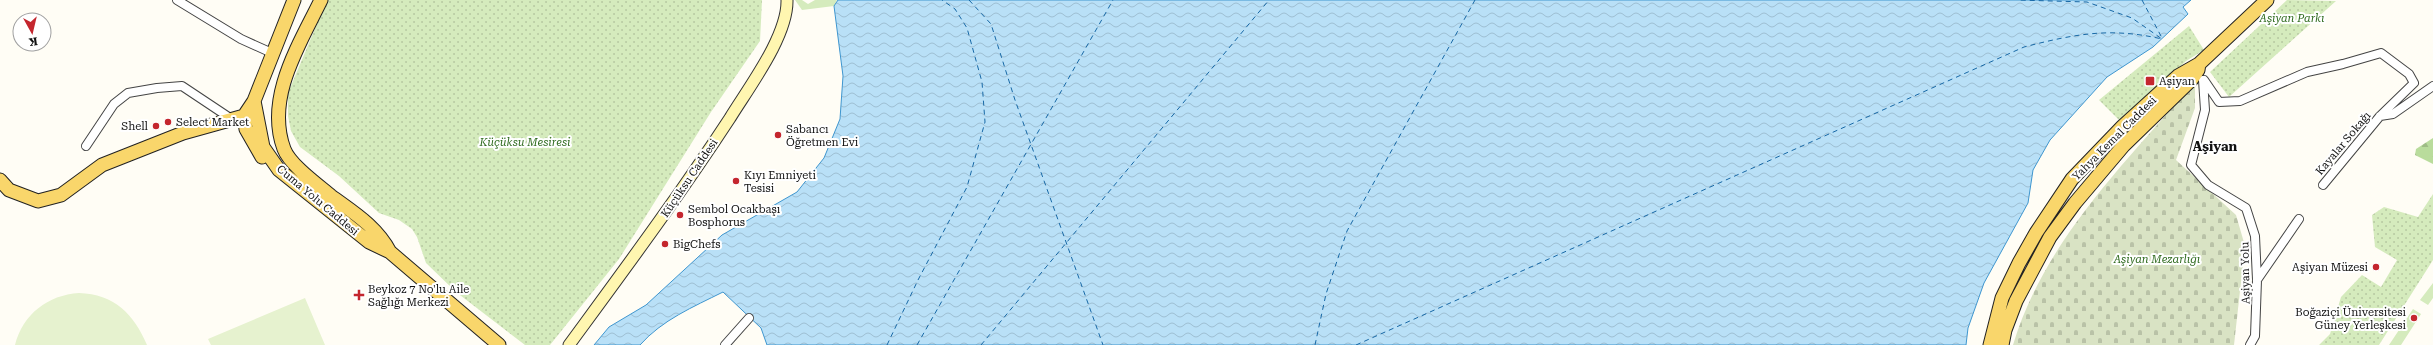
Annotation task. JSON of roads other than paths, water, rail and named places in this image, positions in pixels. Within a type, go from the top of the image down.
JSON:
[{"type":"main road","points":[[284,150],[281,160],[273,162],[263,158],[246,129],[244,116],[254,101],[272,52],[294,0]]},
{"type":"main road","name":"Cuma Yolu Caddesi","points":[[321,0],[289,66],[278,108],[284,150],[316,184],[380,235],[390,252]]},
{"type":"main road","points":[[2199,64],[2267,0]]},
{"type":"main road","name":"Yahya Kemal Caddesi","points":[[1990,345],[1994,324],[2006,291],[2029,245],[2059,197],[2088,162],[2123,126],[2178,76],[2199,64]]},
{"type":"main road","name":"Yahya Kemal Caddesi","points":[[2002,345],[2009,317],[2050,237],[2092,181],[2124,145],[2192,79],[2198,70],[2199,64]]},
{"type":"main road","name":"Cuma Yolu Caddesi","points":[[254,101],[264,147],[279,170],[369,242],[390,252],[499,345]]},
{"type":"main road","points":[[0,180],[9,190],[38,201],[61,196],[102,165],[183,133],[230,118],[244,116]]},
{"type":"main road","points":[[479,328],[483,345]]},
{"type":"street","points":[[177,0],[241,39],[272,52]]},
{"type":"street","name":"Küçüksu Caddesi","points":[[569,345],[687,183],[764,65],[787,14],[787,0]]},
{"type":"street","name":"Kayalar Sokağı","points":[[2204,80],[2220,102],[2240,101],[2307,72],[2381,53],[2409,74],[2414,83],[2380,116],[2322,184]]},
{"type":"street","name":"Aşiyan Yolu","points":[[2199,64],[2204,80],[2205,110],[2191,165],[2208,186],[2246,208],[2255,236],[2257,280],[2255,336],[2250,345]]},
{"type":"street","points":[[86,146],[114,104],[128,93],[182,86],[230,118]]},
{"type":"street","name":"Kayalar Sokağı","points":[[2380,116],[2393,114],[2433,86]]},
{"type":"street","points":[[2257,280],[2299,218]]},
{"type":"street","points":[[725,345],[749,318]]},
{"type":"water","points":[[838,0],[2191,0],[2183,7],[2188,14],[2153,47],[2107,77],[2050,140],[2033,170],[2028,203],[1984,283],[1968,328],[1966,345],[767,345],[761,328],[723,292],[668,321],[640,345],[594,345],[609,327],[646,305],[722,235],[797,192],[824,158],[840,119],[843,76],[834,6]]},
{"type":"place","name":"Aşiyan","points":[[2150,81]]},
{"type":"place","name":"Select Market","points":[[168,122]]},
{"type":"place","name":"Shell","points":[[156,126]]},
{"type":"place","name":"Sabancı Öğretmen Evi","points":[[778,135]]},
{"type":"place","name":"Kıyı Emniyeti Tesisi","points":[[736,181]]},
{"type":"place","name":"Sembol Ocakbaşı Bosphorus","points":[[680,215]]},
{"type":"place","name":"BigChefs","points":[[665,244]]},
{"type":"place","name":"Aşiyan Müzesi","points":[[2376,267]]},
{"type":"place","name":"Beykoz 7 No'lu Aile Sağlığı Merkezi","points":[[359,295]]},
{"type":"place","name":"Boğaziçi Üniversitesi Güney Yerleşkesi","points":[[2414,318]]},
{"type":"district","name":"Aşiyan","points":[[2215,146]]},
{"type":"park label","name":"Aşiyan Parkı","points":[[2292,18]]},
{"type":"park label","name":"Küçüksu Mesiresi","points":[[525,142]]},
{"type":"park label","name":"Aşiyan Mezarlığı","points":[[2157,259]]}]
